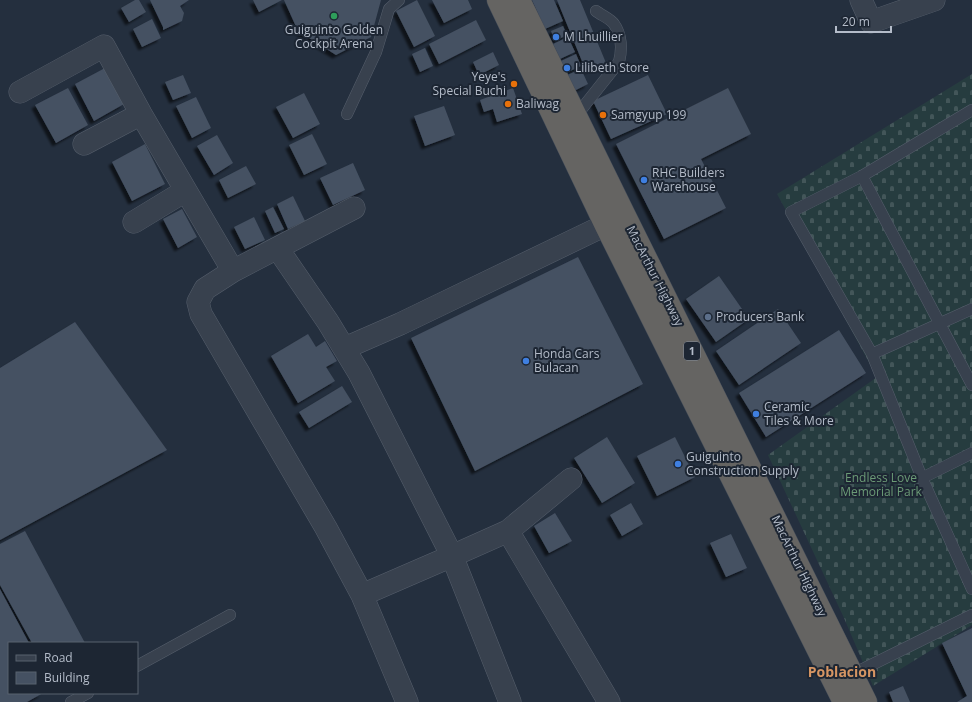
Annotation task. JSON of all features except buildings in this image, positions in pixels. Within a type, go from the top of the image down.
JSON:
[{"type":"highway","name":"MacArthur Highway","points":[[498,0],[866,702]]},
{"type":"highway","name":"MacArthur Highway","points":[[519,0],[576,116],[615,221],[844,702]]},
{"type":"street","points":[[861,0],[871,22],[934,0]]},
{"type":"street","points":[[20,92],[104,46],[185,191],[233,271]]},
{"type":"street","points":[[84,144],[141,114]]},
{"type":"street","points":[[134,222],[185,191]]},
{"type":"street","points":[[354,208],[278,249],[233,271],[205,289],[198,302],[201,314],[326,528],[362,595],[407,702]]},
{"type":"street","points":[[344,348],[400,324],[615,221]]},
{"type":"street","points":[[278,249],[360,373],[452,556],[510,702]]},
{"type":"street","points":[[362,595],[508,531],[571,479]]},
{"type":"street","points":[[508,531],[609,702]]},
{"type":"lane","points":[[347,114],[376,52],[389,9],[399,0]]},
{"type":"lane","points":[[576,116],[619,62],[622,52],[620,35],[614,23],[596,11]]},
{"type":"lane","points":[[972,112],[862,176],[791,212],[872,354],[922,478],[972,589]]},
{"type":"lane","points":[[862,176],[972,385]]},
{"type":"lane","points":[[872,354],[972,309]]},
{"type":"lane","points":[[922,478],[972,453]]},
{"type":"lane","points":[[138,665],[230,615]]},
{"type":"lane","points":[[852,674],[972,615]]},
{"type":"lane","points":[[71,702],[86,694]]},
{"type":"green space","name":"Endless Love Memorial Park","points":[[972,74],[972,625],[873,686],[844,618],[768,455],[877,377],[777,194]]},
{"type":"place","name":"Guiguinto Golden Cockpit Arena","points":[[334,16]]},
{"type":"place","name":"M Lhuillier","points":[[556,37]]},
{"type":"place","name":"Lilibeth Store","points":[[567,68]]},
{"type":"place","name":"Yeye's Special Buchi","points":[[514,84]]},
{"type":"place","name":"Baliwag","points":[[508,104]]},
{"type":"place","name":"Samgyup 199","points":[[603,115]]},
{"type":"place","name":"RHC Builders Warehouse","points":[[644,180]]},
{"type":"place","name":"Producers Bank","points":[[708,317]]},
{"type":"place","name":"Honda Cars Bulacan","points":[[526,361]]},
{"type":"place","name":"Ceramic Tiles & More","points":[[756,414]]},
{"type":"place","name":"Guiguinto Construction Supply","points":[[678,464]]},
{"type":"district","name":"Poblacion","points":[[842,672]]}]
